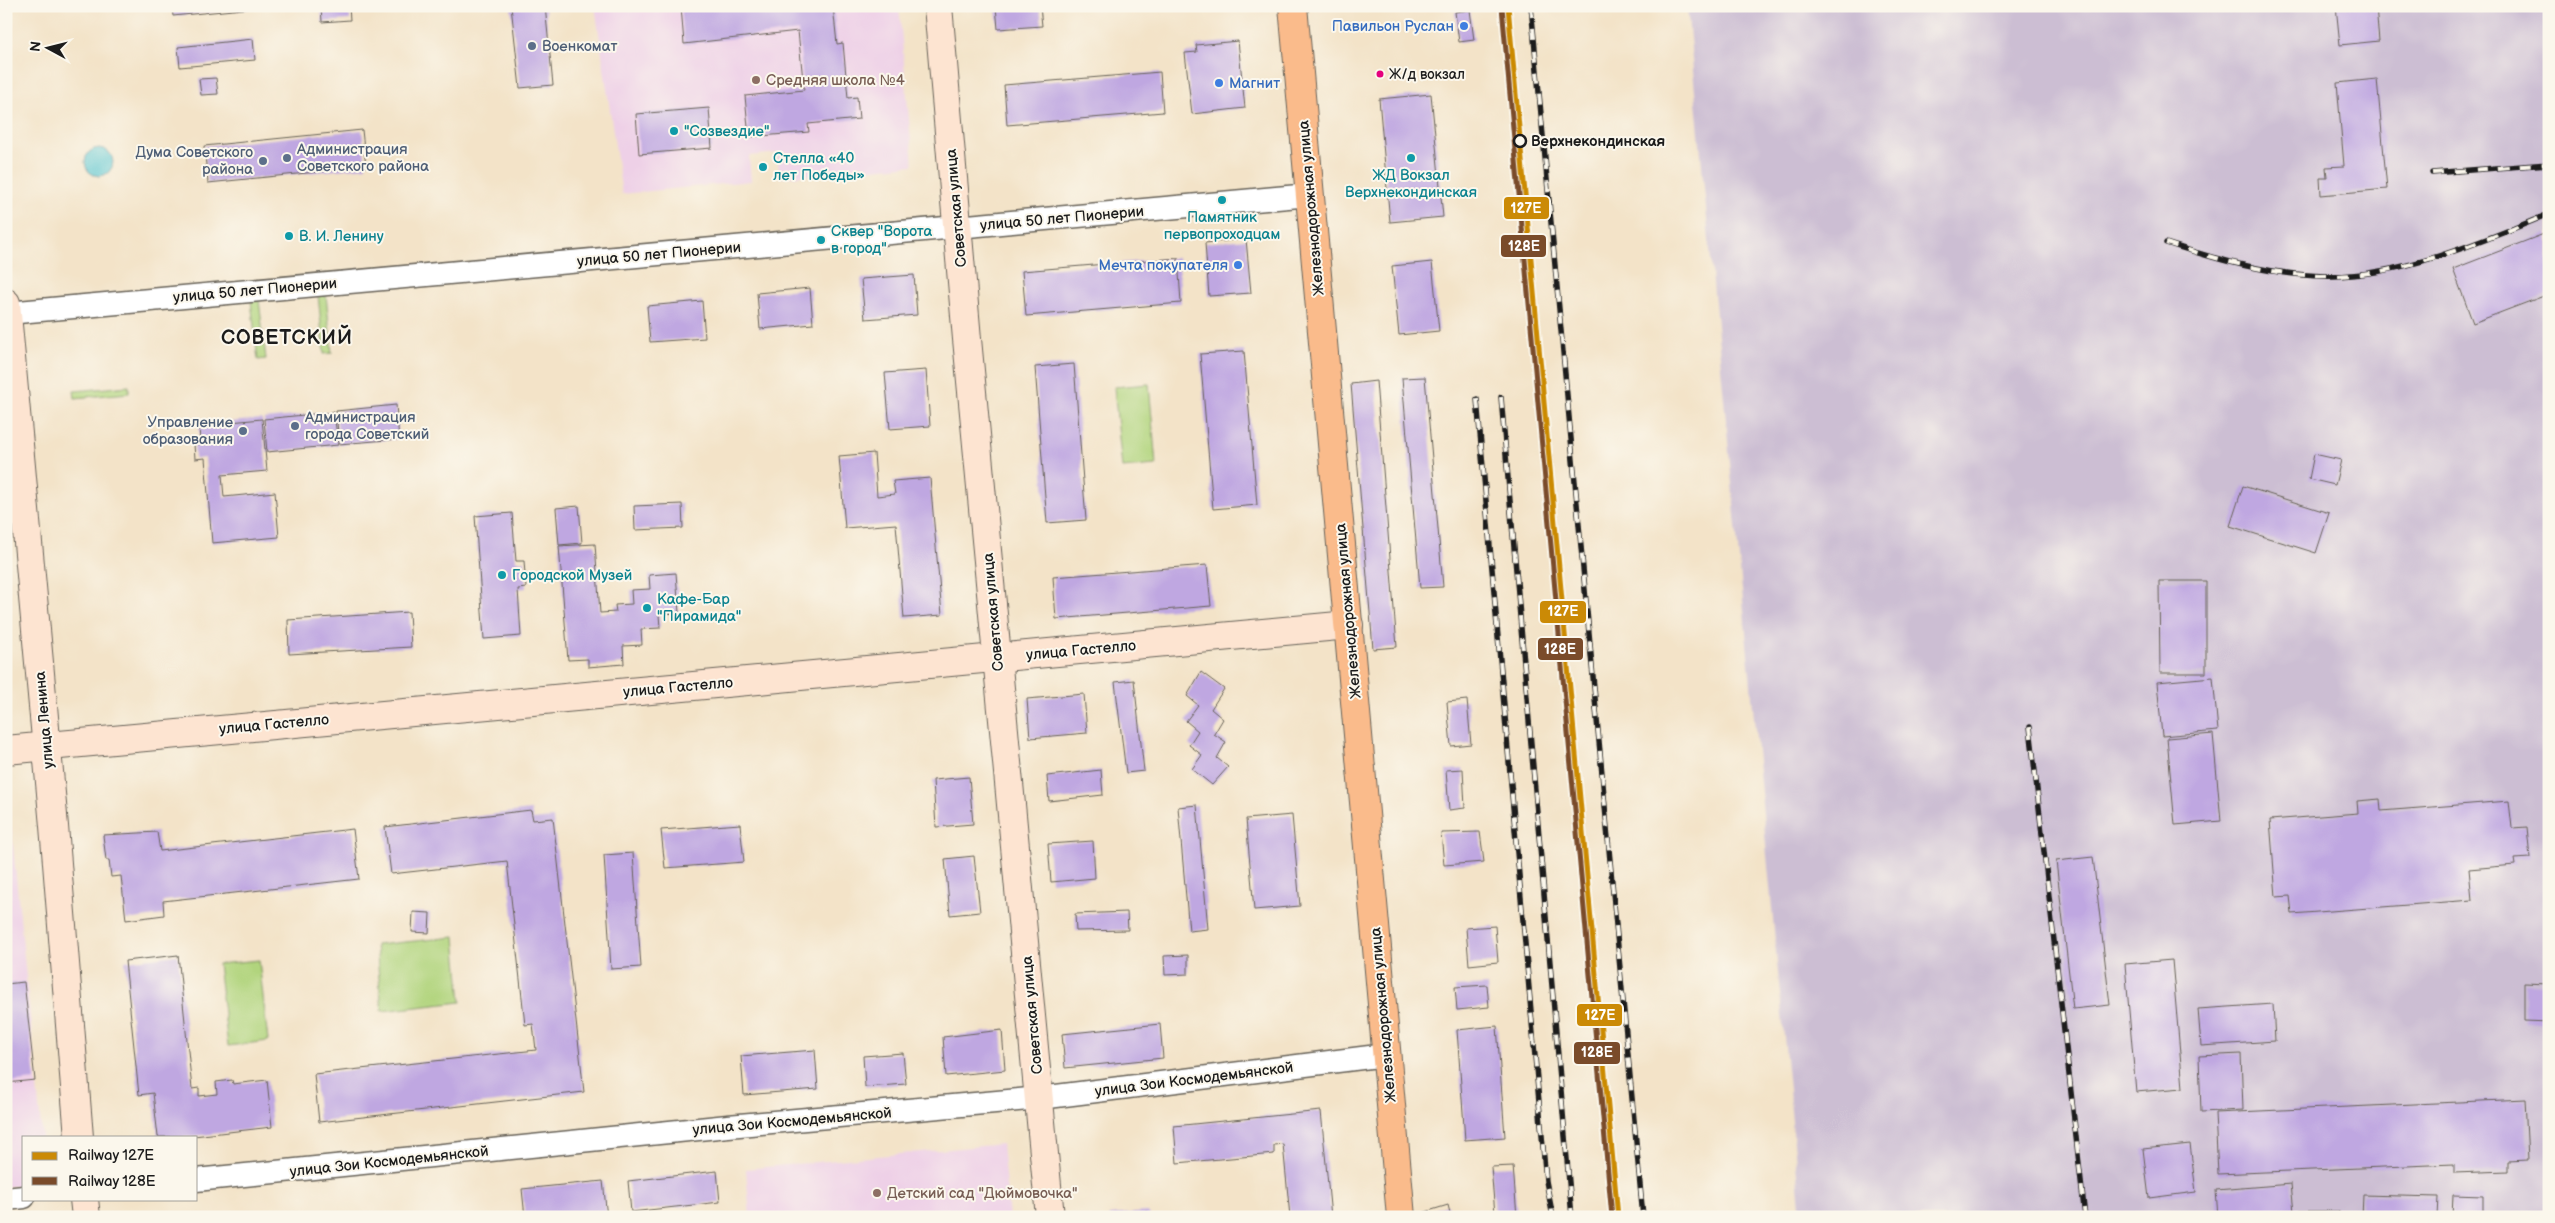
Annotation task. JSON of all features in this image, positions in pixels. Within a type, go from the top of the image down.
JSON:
[{"type":"main road","name":"Советская улица","points":[[938,6],[1050,1217]]},
{"type":"main road","name":"Железнодорожная улица","points":[[1293,6],[1350,625],[1400,1217]]},
{"type":"main road","name":"улица Ленина","points":[[7,308],[47,745],[78,1136]]},
{"type":"main road","name":"улица Гастелло","points":[[6,750],[1350,625]]},
{"type":"main road","points":[[84,1200],[86,1217]]},
{"type":"street","name":"улица 50 лет Пионерии","points":[[7,308],[76,306],[1310,195]]},
{"type":"street","name":"улица Зои Космодемьянской","points":[[198,1180],[728,1126],[1040,1098],[1386,1055]]},
{"type":"street","points":[[6,1199],[22,1197]]},
{"type":"shaded area","name":"Средняя школа №4","points":[[595,6],[899,6],[913,165],[780,178],[777,153],[749,156],[751,181],[622,194]]},
{"type":"shaded area","points":[[1687,6],[2549,6],[2549,1217],[1801,1217]]},
{"type":"shaded area","points":[[6,776],[42,1136],[22,1136],[22,1185],[6,1187]]},
{"type":"shaded area","name":"Детский сад \"Дюймовочка\"","points":[[1002,1144],[1009,1217],[750,1217],[746,1169]]},
{"type":"green space","points":[[318,295],[326,295],[332,353],[324,354]]},
{"type":"green space","points":[[259,300],[266,359],[258,360],[251,301]]},
{"type":"green space","points":[[1149,384],[1156,465],[1122,468],[1114,387]]},
{"type":"green space","points":[[129,386],[129,393],[75,398],[74,391]]},
{"type":"green space","points":[[455,937],[461,1002],[382,1011],[376,945]]},
{"type":"green space","points":[[259,960],[268,1041],[228,1046],[218,964]]},
{"type":"water","points":[[99,148],[109,152],[113,162],[109,172],[99,176],[89,172],[85,162],[89,152]]},
{"type":"building","points":[[172,6],[253,6],[253,8],[173,16]]},
{"type":"building","points":[[321,6],[349,6],[350,20],[322,22]]},
{"type":"building","name":"Военкомат","points":[[511,6],[545,6],[553,85],[520,88]]},
{"type":"building","points":[[681,6],[833,6],[837,44],[843,43],[848,98],[857,97],[859,119],[808,124],[809,132],[749,137],[745,96],[804,90],[798,31],[684,44]]},
{"type":"building","points":[[996,6],[1040,6],[1042,26],[998,29]]},
{"type":"building","points":[[2336,6],[2376,6],[2379,41],[2340,45]]},
{"type":"building","name":"Павильон Руслан","points":[[1470,10],[1474,40],[1459,42],[1455,12]]},
{"type":"building","points":[[253,39],[255,60],[180,67],[178,47]]},
{"type":"building","points":[[1238,41],[1245,108],[1192,114],[1185,53],[1197,52],[1196,45]]},
{"type":"building","points":[[1160,72],[1163,112],[1007,125],[1004,85]]},
{"type":"building","points":[[216,78],[218,94],[201,95],[199,79]]},
{"type":"building","points":[[2377,79],[2387,189],[2321,195],[2320,178],[2327,178],[2326,167],[2344,166],[2337,83]]},
{"type":"building","name":"ЖД Вокзал Верхнекондинская","points":[[1431,94],[1443,217],[1390,222],[1379,99]]},
{"type":"building","name":"\"Созвездие\"","points":[[709,108],[712,148],[639,154],[636,114]]},
{"type":"building","points":[[362,130],[366,167],[208,183],[204,146]]},
{"type":"building","points":[[2549,232],[2549,294],[2473,323],[2453,269]]},
{"type":"building","points":[[1246,239],[1251,293],[1209,296],[1205,243]]},
{"type":"building","points":[[1178,258],[1181,303],[1026,316],[1022,271]]},
{"type":"building","points":[[1432,262],[1439,331],[1399,335],[1392,266]]},
{"type":"building","points":[[914,275],[917,315],[865,319],[861,279]]},
{"type":"building","points":[[810,288],[813,324],[760,329],[757,293]]},
{"type":"building","points":[[702,301],[705,338],[650,342],[647,306]]},
{"type":"building","points":[[1244,351],[1257,505],[1213,509],[1200,354]]},
{"type":"building","points":[[1074,364],[1086,520],[1047,523],[1035,367]]},
{"type":"building","points":[[926,370],[930,426],[890,429],[885,373]]},
{"type":"building","points":[[1425,377],[1443,587],[1420,588],[1402,378]]},
{"type":"building","points":[[1376,381],[1397,647],[1373,649],[1351,384]]},
{"type":"building","points":[[396,405],[399,439],[339,444],[336,411]]},
{"type":"building","points":[[334,412],[338,445],[267,452],[264,419]]},
{"type":"building","points":[[262,419],[267,471],[222,475],[224,497],[275,492],[279,537],[212,543],[205,458],[195,459],[194,444],[200,444],[199,425]]},
{"type":"building","points":[[874,453],[877,496],[895,494],[893,481],[930,478],[942,615],[904,618],[896,524],[845,528],[839,456]]},
{"type":"building","points":[[2314,454],[2341,460],[2335,485],[2309,479]]},
{"type":"building","points":[[2243,486],[2329,513],[2316,553],[2230,526]]},
{"type":"building","points":[[682,504],[683,528],[635,530],[634,506]]},
{"type":"building","points":[[579,506],[582,543],[559,545],[556,508]]},
{"type":"building","name":"Городской Музей","points":[[512,513],[516,561],[524,561],[526,588],[518,589],[521,636],[484,639],[475,516]]},
{"type":"building","name":"Кафе-Бар \"Пирамида\"","points":[[595,544],[600,613],[616,612],[615,605],[632,604],[631,590],[650,589],[649,575],[676,573],[679,613],[659,614],[660,628],[641,629],[642,645],[623,646],[624,664],[588,667],[588,659],[568,660],[559,546]]},
{"type":"building","points":[[1207,565],[1211,606],[1056,619],[1053,577]]},
{"type":"building","points":[[2159,581],[2206,581],[2206,673],[2160,673]]},
{"type":"building","points":[[409,612],[411,647],[289,654],[288,620]]},
{"type":"building","points":[[1201,672],[1224,689],[1211,709],[1223,719],[1214,734],[1226,742],[1217,758],[1228,767],[1212,785],[1192,769],[1202,755],[1189,745],[1198,731],[1186,721],[1198,705],[1187,696]]},
{"type":"building","points":[[2213,677],[2218,731],[2162,736],[2157,682]]},
{"type":"building","points":[[1134,680],[1144,771],[1126,773],[1115,682]]},
{"type":"building","points":[[1084,694],[1087,733],[1030,738],[1027,699]]},
{"type":"building","points":[[1467,700],[1471,744],[1451,746],[1447,702]]},
{"type":"building","points":[[2213,734],[2221,821],[2175,825],[2167,738]]},
{"type":"building","points":[[1463,769],[1465,808],[1449,810],[1446,770]]},
{"type":"building","points":[[1101,770],[1103,795],[1049,801],[1047,776]]},
{"type":"building","points":[[969,777],[973,824],[936,827],[933,780]]},
{"type":"building","points":[[2380,799],[2381,811],[2509,801],[2512,828],[2527,827],[2530,858],[2514,859],[2515,865],[2469,869],[2472,900],[2292,914],[2290,896],[2276,897],[2270,820],[2358,813],[2357,801]]},
{"type":"building","points":[[1197,805],[1208,929],[1189,931],[1178,807]]},
{"type":"building","points":[[531,810],[533,820],[553,818],[584,1092],[319,1122],[314,1074],[536,1050],[533,1024],[525,1025],[507,861],[391,874],[385,827]]},
{"type":"building","points":[[1292,815],[1300,906],[1254,910],[1246,819]]},
{"type":"building","points":[[740,824],[744,862],[665,868],[661,830]]},
{"type":"building","points":[[353,829],[359,879],[163,901],[164,915],[126,920],[121,876],[111,877],[109,860],[106,860],[103,835],[157,832],[160,851]]},
{"type":"building","points":[[1480,832],[1484,862],[1444,865],[1441,833]]},
{"type":"building","points":[[1093,841],[1095,878],[1051,882],[1048,844]]},
{"type":"building","points":[[633,853],[641,967],[611,969],[604,855]]},
{"type":"building","points":[[974,856],[980,912],[950,915],[945,859]]},
{"type":"building","points":[[2093,857],[2110,1005],[2073,1009],[2056,861]]},
{"type":"building","points":[[413,912],[430,913],[429,933],[412,932]]},
{"type":"building","points":[[1127,912],[1128,930],[1076,931],[1075,914]]},
{"type":"building","points":[[1495,926],[1498,962],[1469,965],[1466,928]]},
{"type":"building","points":[[178,955],[192,1089],[199,1088],[199,1096],[217,1094],[216,1082],[232,1080],[233,1084],[267,1080],[272,1127],[194,1136],[158,1136],[153,1093],[139,1095],[125,961]]},
{"type":"building","points":[[1188,955],[1188,974],[1165,975],[1164,956]]},
{"type":"building","points":[[2172,960],[2183,1088],[2136,1092],[2125,964]]},
{"type":"building","points":[[24,982],[35,1080],[6,1083],[6,984]]},
{"type":"building","points":[[2524,983],[2549,984],[2549,1022],[2524,1021]]},
{"type":"building","points":[[1487,985],[1489,1007],[1457,1010],[1455,987]]},
{"type":"building","points":[[2273,1004],[2275,1041],[2201,1046],[2198,1009]]},
{"type":"building","points":[[1160,1024],[1163,1058],[1065,1068],[1062,1034]]},
{"type":"building","points":[[1497,1026],[1505,1137],[1465,1140],[1457,1030]]},
{"type":"building","points":[[1002,1030],[1005,1070],[946,1076],[943,1037]]},
{"type":"building","points":[[815,1050],[818,1089],[744,1095],[741,1056]]},
{"type":"building","points":[[903,1053],[906,1084],[865,1087],[863,1056]]},
{"type":"building","points":[[2241,1054],[2243,1110],[2201,1112],[2199,1056]]},
{"type":"building","points":[[2525,1099],[2528,1160],[2508,1161],[2508,1171],[2454,1173],[2454,1164],[2218,1174],[2215,1113]]},
{"type":"building","points":[[1321,1111],[1331,1217],[1290,1217],[1283,1144],[1274,1145],[1274,1154],[1177,1163],[1174,1126]]},
{"type":"building","points":[[2190,1144],[2196,1192],[2149,1198],[2143,1149]]},
{"type":"building","points":[[1513,1166],[1517,1217],[1484,1217],[1495,1214],[1491,1167]]},
{"type":"building","points":[[717,1171],[720,1202],[631,1212],[628,1181]]},
{"type":"building","points":[[603,1181],[607,1217],[525,1217],[522,1189]]},
{"type":"building","points":[[2291,1184],[2294,1212],[2218,1217],[2216,1190]]},
{"type":"building","points":[[2363,1195],[2438,1197],[2437,1217],[2362,1217]]},
{"type":"building","points":[[2453,1195],[2483,1196],[2483,1217],[2452,1217]]},
{"type":"building","points":[[1448,1205],[1451,1217],[1424,1217],[1422,1213]]},
{"type":"building","points":[[2297,1211],[2339,1211],[2339,1217],[2297,1217]]},
{"type":"building","points":[[1148,1212],[1149,1217],[1109,1217],[1109,1215]]},
{"type":"railway","points":[[1531,6],[1643,1217]]},
{"type":"railway","points":[[2432,173],[2549,164]]},
{"type":"railway","points":[[2166,243],[2225,261],[2265,270],[2305,275],[2353,275],[2381,271],[2439,256],[2549,214]]},
{"type":"railway","points":[[1501,397],[1572,1217]]},
{"type":"railway","points":[[1477,399],[1546,1181],[1553,1217]]},
{"type":"railway","points":[[2030,727],[2085,1217]]},
{"type":"rail line","name":"127Е","points":[[1508,6],[1618,1217]]},
{"type":"rail line","name":"128Е","points":[[1502,7],[1612,1217]]},
{"type":"place","name":"Павильон Руслан","points":[[1464,26]]},
{"type":"place","name":"Военкомат","points":[[532,46]]},
{"type":"place","name":"Ж/д вокзал","points":[[1380,74]]},
{"type":"place","name":"Средняя школа №4","points":[[756,80]]},
{"type":"place","name":"Магнит","points":[[1219,83]]},
{"type":"place","name":"\"Созвездие\"","points":[[674,131]]},
{"type":"place","name":"Верхнекондинская","points":[[1520,141]]},
{"type":"place","name":"Администрация Советского района","points":[[287,158]]},
{"type":"place","name":"ЖД Вокзал Верхнекондинская","points":[[1411,158]]},
{"type":"place","name":"Дума Советского района","points":[[263,161]]},
{"type":"place","name":"Стелла «40 лет Победы»","points":[[763,167]]},
{"type":"place","name":"Памятник первопроходцам","points":[[1222,200]]},
{"type":"place","name":"В. И. Ленину","points":[[289,236]]},
{"type":"place","name":"Сквер \"Ворота в город\"","points":[[821,240]]},
{"type":"place","name":"Мечта покупателя","points":[[1238,265]]},
{"type":"place","name":"Администрация города Советский","points":[[295,426]]},
{"type":"place","name":"Управление образования","points":[[243,431]]},
{"type":"place","name":"Городской Музей","points":[[502,575]]},
{"type":"place","name":"Кафе-Бар \"Пирамида\"","points":[[647,608]]},
{"type":"place","name":"Детский сад \"Дюймовочка\"","points":[[877,1193]]},
{"type":"district","name":"СОВЕТСКИЙ","points":[[287,337]]}]
